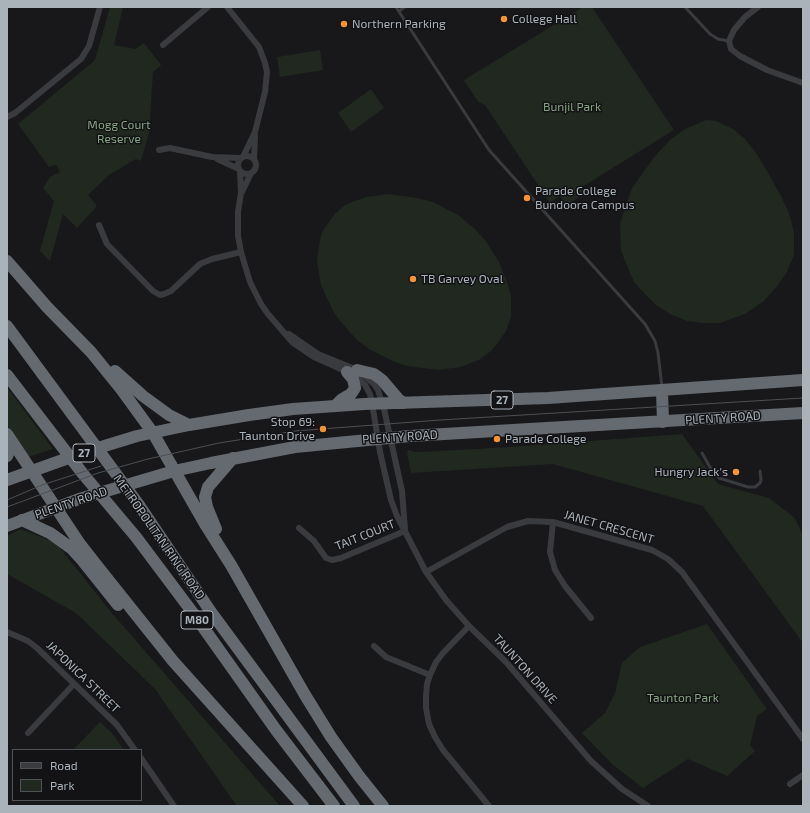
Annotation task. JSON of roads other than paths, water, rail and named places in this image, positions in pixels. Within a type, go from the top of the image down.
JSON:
[{"type":"highway","points":[[7,261],[47,307],[91,352],[146,422],[231,565],[305,695],[331,737],[383,806]]},
{"type":"highway","points":[[47,307],[126,382],[169,415],[189,425]]},
{"type":"highway","name":"METROPOLITAN RING ROAD","points":[[7,326],[139,505],[211,612],[354,806]]},
{"type":"highway","points":[[335,406],[351,394],[355,388],[352,371],[374,374],[382,380],[399,400],[404,403]]},
{"type":"highway","name":"METROPOLITAN RING ROAD","points":[[7,375],[54,437],[136,538],[193,613],[276,730],[334,806]]},
{"type":"highway","name":"27","points":[[7,480],[28,465],[88,451],[153,433],[189,425],[254,414],[377,403],[524,400],[803,380]]},
{"type":"highway","points":[[662,391],[663,422]]},
{"type":"highway","name":"PLENTY ROAD","points":[[7,526],[22,520],[59,512],[111,489],[178,476],[233,458],[295,447],[384,438],[803,413]]},
{"type":"highway","points":[[10,439],[98,567],[173,661],[303,806]]},
{"type":"highway","points":[[7,456],[10,439]]},
{"type":"highway","points":[[231,565],[225,545],[206,507],[205,497],[208,487],[233,458]]},
{"type":"highway","points":[[22,520],[50,533],[71,548],[135,626],[173,661]]},
{"type":"street","points":[[7,117],[15,113],[81,59],[89,46],[100,7]]},
{"type":"street","points":[[163,45],[208,7]]},
{"type":"street","points":[[227,7],[255,40],[261,51],[267,72],[265,92],[255,132],[254,159],[256,167],[241,193]]},
{"type":"street","points":[[758,7],[734,30],[729,41],[731,49],[740,56],[767,70],[803,83]]},
{"type":"street","points":[[255,132],[238,163],[241,193],[238,224],[241,252],[245,269],[255,293],[268,314],[293,342],[314,357],[352,371],[366,385],[370,394],[377,403],[384,438]]},
{"type":"street","points":[[159,150],[170,148],[212,157],[242,158],[249,156],[254,159]]},
{"type":"street","points":[[212,157],[245,174],[251,174]]},
{"type":"street","points":[[99,225],[106,244],[153,291],[160,295],[171,291],[200,264],[212,259],[241,252]]},
{"type":"street","points":[[280,328],[318,354],[374,384],[378,390],[377,403],[384,438]]},
{"type":"street","name":"TAUNTON DRIVE","points":[[384,438],[392,450],[402,491],[405,531]]},
{"type":"street","name":"TAUNTON DRIVE","points":[[384,438],[380,452],[391,500],[397,516],[426,572],[446,600],[469,626],[506,662],[590,761],[622,789],[648,806]]},
{"type":"street","name":"JANET CRESCENT","points":[[426,572],[507,527],[528,521],[553,522],[652,550],[661,554],[675,564],[803,739]]},
{"type":"street","points":[[553,522],[550,552],[555,570],[565,586],[591,618]]},
{"type":"street","name":"TAIT COURT","points":[[299,528],[314,541],[326,558],[332,560],[341,558],[405,531]]},
{"type":"street","points":[[469,626],[436,662],[430,675],[426,696],[426,708],[435,737],[443,750],[490,806]]},
{"type":"street","name":"JAPONICA STREET","points":[[7,632],[28,641],[37,648],[117,726],[134,749]]},
{"type":"street","points":[[374,646],[386,657],[430,675]]},
{"type":"street","points":[[28,733],[74,684]]},
{"type":"street","points":[[142,759],[174,806]]},
{"type":"street","points":[[790,784],[803,775]]},
{"type":"lane","points":[[396,7],[489,150],[648,328],[655,341],[658,353],[662,391]]},
{"type":"lane","points":[[399,11],[405,7]]},
{"type":"lane","points":[[685,7],[710,34],[718,39],[729,41]]},
{"type":"lane","points":[[702,453],[716,476],[741,485],[751,488],[757,486],[761,480],[760,471]]},
{"type":"tram line","points":[[7,507],[98,473],[148,459],[219,443],[295,431],[440,420],[803,398]]},
{"type":"tram line","points":[[7,500],[42,485],[101,466]]},
{"type":"place","name":"College Hall","points":[[504,19]]},
{"type":"place","name":"Northern Parking","points":[[344,24]]},
{"type":"place","name":"Parade College Bundoora Campus","points":[[527,198]]},
{"type":"place","name":"TB Garvey Oval","points":[[413,279]]},
{"type":"place","name":"Stop 69: Taunton Drive","points":[[323,429]]},
{"type":"place","name":"Parade College","points":[[497,439]]},
{"type":"place","name":"Hungry Jack's","points":[[736,472]]},
{"type":"park label","name":"Bunjil Park","points":[[572,107]]},
{"type":"park label","name":"Mogg Court Reserve","points":[[119,132]]},
{"type":"park label","name":"Taunton Park","points":[[683,698]]}]
